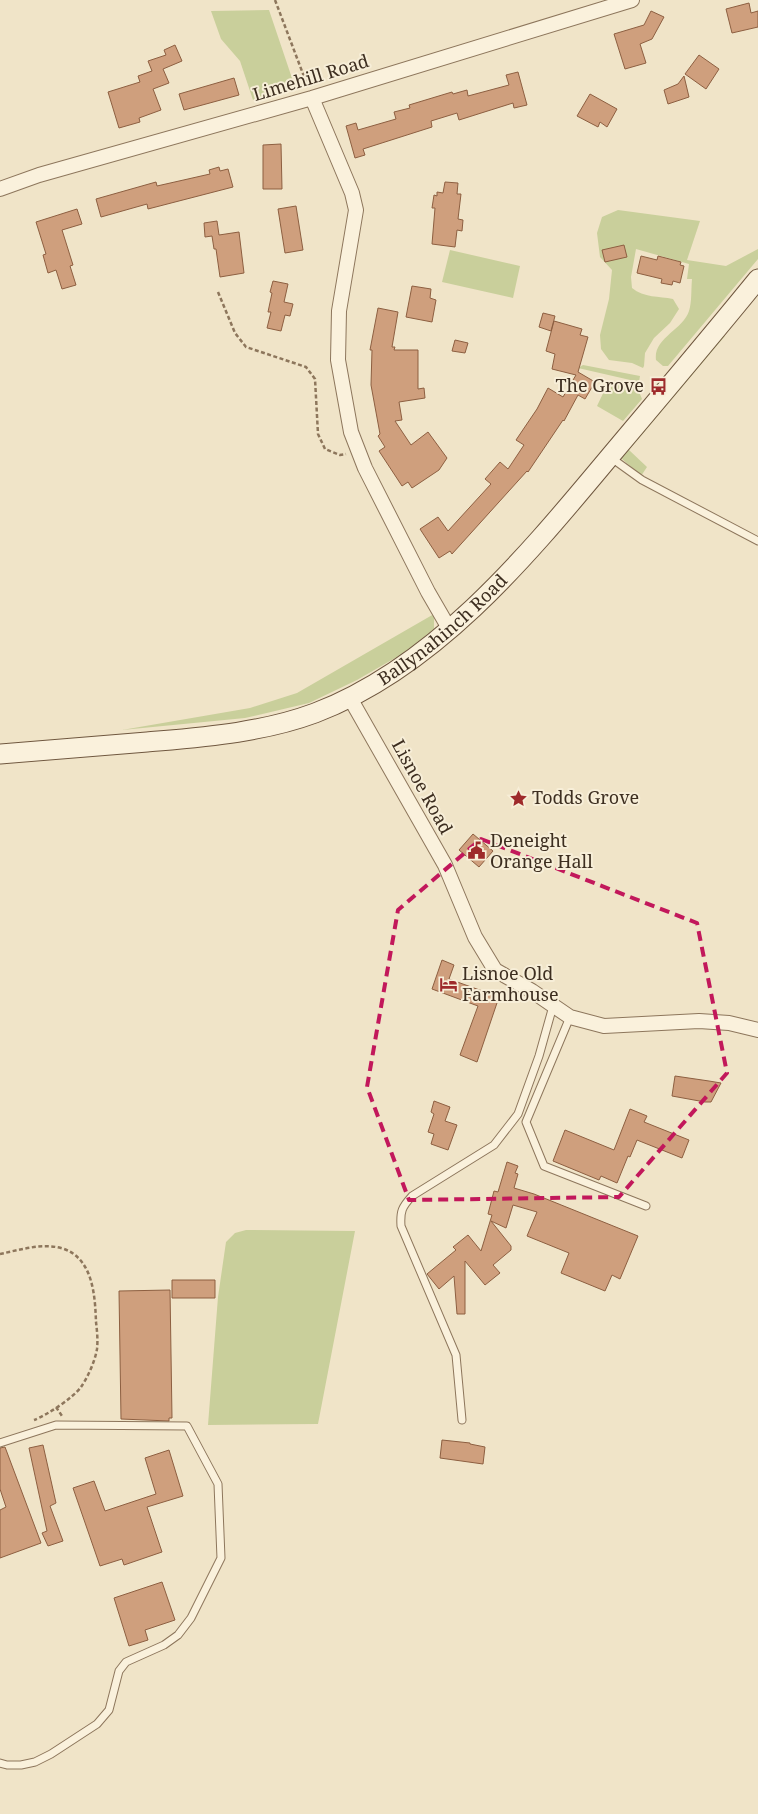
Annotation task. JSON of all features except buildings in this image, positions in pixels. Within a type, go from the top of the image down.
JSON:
[{"type":"street","name":"Limehill Road","points":[[0,189],[39,175],[312,98],[632,0]]},
{"type":"street","points":[[312,98],[352,193],[355,207],[339,311],[338,360],[351,432],[366,468],[428,592],[450,630]]},
{"type":"street","name":"Ballynahinch Road","points":[[0,754],[214,736],[263,727],[313,714],[350,698],[392,672],[450,630],[529,550],[673,384],[758,279]]},
{"type":"street","name":"Lisnoe Road","points":[[350,698],[445,865],[475,937],[495,970],[570,1017],[604,1026],[699,1021],[729,1023],[758,1030]]},
{"type":"lane","points":[[610,457],[642,480],[758,541]]},
{"type":"lane","points":[[462,1420],[456,1355],[401,1226],[400,1213],[412,1196],[494,1145],[518,1114],[539,1056],[553,1006]]},
{"type":"lane","points":[[570,1017],[526,1122],[544,1166],[646,1206]]},
{"type":"lane","points":[[0,1443],[56,1425],[186,1426],[218,1484],[221,1558],[191,1618],[178,1635],[164,1646],[126,1662],[119,1671],[109,1710],[102,1719],[51,1754],[35,1762],[21,1765],[0,1763]]},
{"type":"path","points":[[275,0],[312,98]]},
{"type":"path","points":[[218,292],[235,333],[246,347],[306,367],[315,379],[318,434],[325,449],[340,455],[360,453]]},
{"type":"path","points":[[0,1254],[33,1247],[61,1248],[75,1256],[90,1273],[95,1292],[97,1347],[92,1366],[80,1388],[62,1403],[30,1422]]},
{"type":"highlighted area","points":[[481,839],[697,923],[727,1073],[619,1197],[409,1200],[367,1087],[398,910]]},
{"type":"green space","points":[[269,10],[295,87],[253,100],[240,61],[221,39],[211,11]]},
{"type":"green space","points":[[618,210],[700,221],[687,260],[726,266],[758,249],[758,259],[668,366],[663,366],[656,360],[656,352],[664,340],[686,318],[689,311],[692,279],[687,279],[689,264],[636,249],[631,277],[632,288],[647,295],[673,299],[679,309],[670,323],[654,338],[645,353],[643,368],[632,363],[609,360],[601,349],[600,335],[609,299],[612,270],[600,257],[597,233],[602,217]]},
{"type":"green space","points":[[450,250],[520,266],[513,298],[442,282]]},
{"type":"green space","points":[[720,336],[725,336],[629,450],[647,467],[641,476],[621,458],[627,447]]},
{"type":"green space","points":[[583,365],[640,376],[639,382],[578,368]]},
{"type":"green space","points":[[608,383],[638,389],[642,399],[623,421],[597,406]]},
{"type":"green space","points":[[434,614],[434,629],[402,654],[357,680],[309,703],[245,718],[122,730],[250,708],[297,693]]},
{"type":"green space","points":[[246,1230],[355,1231],[318,1424],[208,1425],[218,1297],[226,1242],[235,1233]]},
{"type":"place","name":"The Grove","points":[[658,386]]},
{"type":"place","name":"Todds Grove","points":[[518,798]]},
{"type":"place","name":"Deneight Orange Hall","points":[[476,851]]},
{"type":"place","name":"Lisnoe Old Farmhouse","points":[[448,984]]}]
